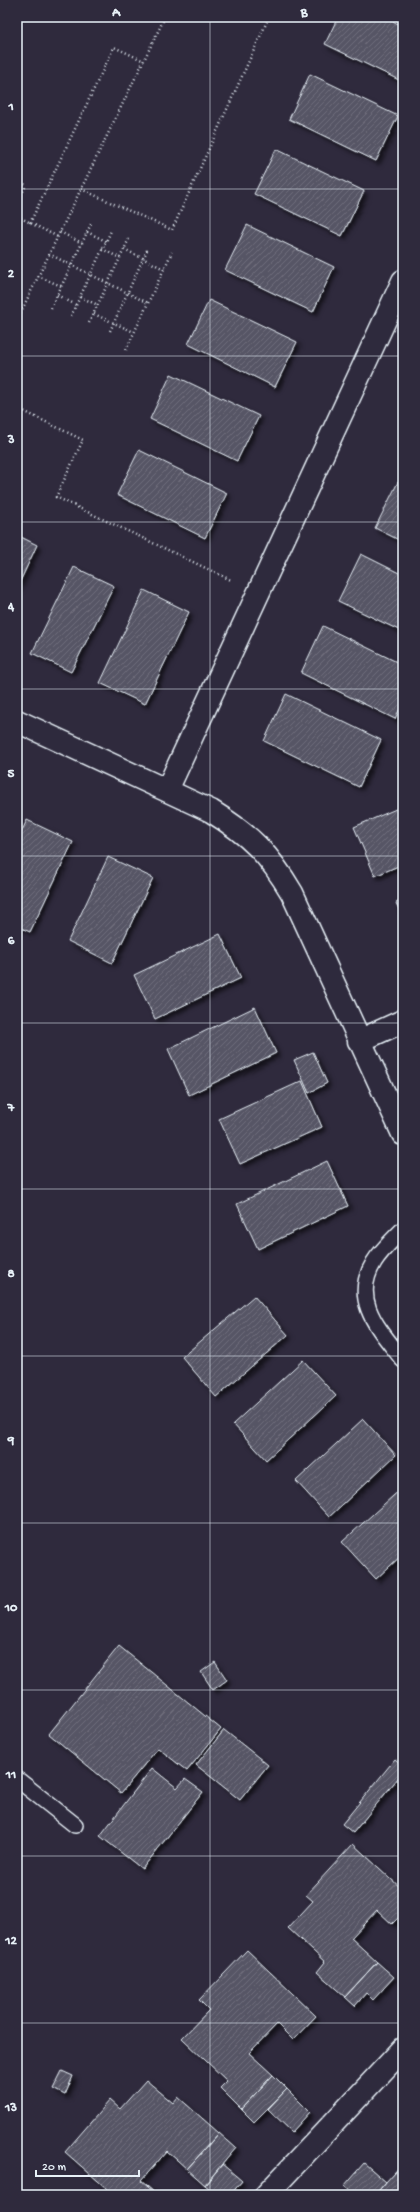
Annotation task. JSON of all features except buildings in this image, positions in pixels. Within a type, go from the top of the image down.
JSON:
[{"type":"street","points":[[166,790],[403,281]]},
{"type":"street","points":[[17,721],[211,811],[236,826],[258,845],[277,868],[292,893],[403,1134]]},
{"type":"street","points":[[359,1041],[403,1021]]},
{"type":"street","points":[[266,2195],[403,2049]]},
{"type":"lane","points":[[403,1229],[374,1261],[368,1275],[366,1288],[368,1313],[403,1360]]},
{"type":"lane","points":[[17,1779],[75,1825]]},
{"type":"path","points":[[17,320],[165,17]]},
{"type":"path","points":[[81,189],[172,230],[269,17]]},
{"type":"path","points":[[30,223],[114,47],[144,61]]},
{"type":"path","points":[[17,161],[23,164],[17,176]]},
{"type":"path","points":[[17,181],[26,185],[17,204]]},
{"type":"path","points":[[17,216],[58,237]]},
{"type":"path","points":[[51,308],[92,222]]},
{"type":"path","points":[[71,316],[111,231]]},
{"type":"path","points":[[60,232],[82,243]]},
{"type":"path","points":[[87,232],[106,241]]},
{"type":"path","points":[[89,323],[129,239]]},
{"type":"path","points":[[110,331],[148,248]]},
{"type":"path","points":[[102,249],[120,258]]},
{"type":"path","points":[[124,249],[164,269]]},
{"type":"path","points":[[126,350],[172,252]]},
{"type":"path","points":[[49,254],[148,303]]},
{"type":"path","points":[[38,276],[61,286]]},
{"type":"path","points":[[57,295],[76,305]]},
{"type":"path","points":[[80,297],[98,305]]},
{"type":"path","points":[[94,314],[134,332]]},
{"type":"path","points":[[17,408],[84,440],[56,497],[258,593]]}]
